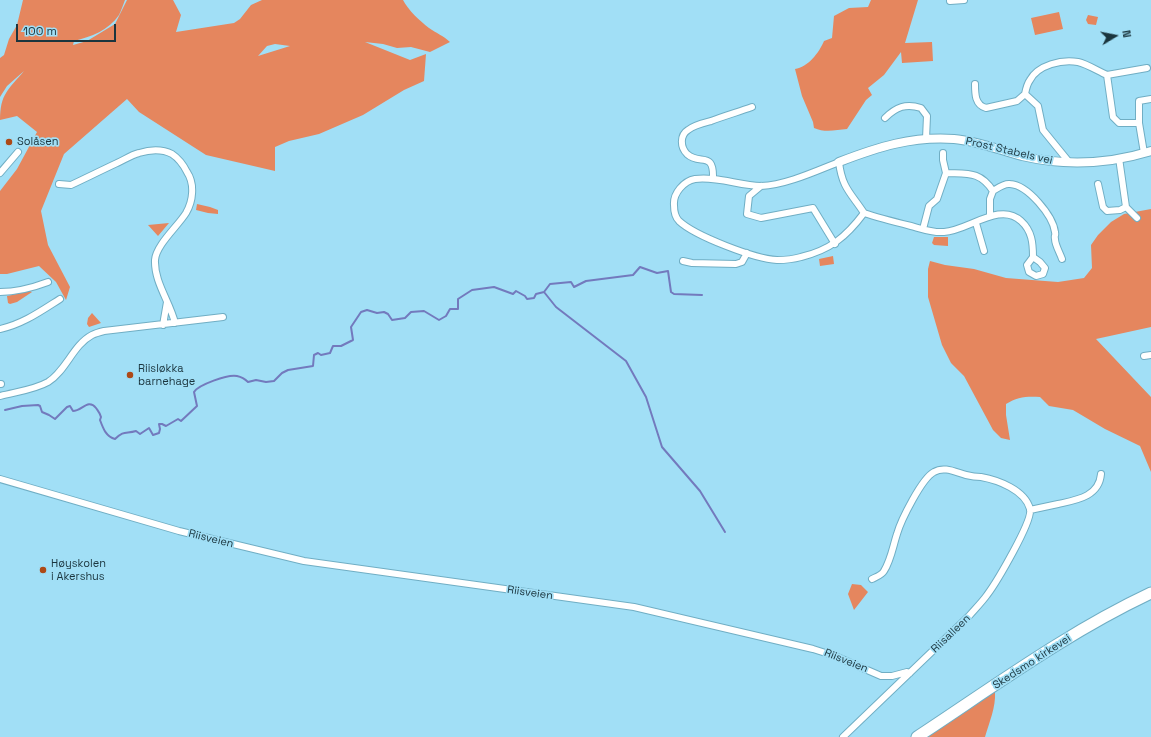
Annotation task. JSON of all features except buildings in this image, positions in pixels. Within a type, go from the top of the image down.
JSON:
[{"type":"highway","name":"Skedsmo kirkevei","points":[[917,737],[1060,644],[1106,616],[1151,593]]},
{"type":"street","points":[[950,2],[964,0]]},
{"type":"street","points":[[975,84],[975,97],[982,107],[986,108],[1017,101],[1025,94],[1030,79],[1036,73],[1042,68],[1060,62],[1078,62],[1106,75],[1147,68]]},
{"type":"street","points":[[1106,75],[1113,116],[1119,123],[1139,123]]},
{"type":"street","name":"Prost Stabels vei","points":[[1025,94],[1038,106],[1043,130],[1069,162]]},
{"type":"street","name":"Prost Stabels vei","points":[[864,213],[852,229],[835,244],[821,251],[800,258],[778,260],[746,253],[692,230],[679,221],[675,214],[674,198],[679,189],[694,179],[761,186],[788,181],[885,146],[914,140],[962,140],[1022,156],[1049,161],[1089,162],[1119,158],[1147,152],[1139,123],[1139,101],[1151,98]]},
{"type":"street","points":[[885,118],[891,112],[905,105],[921,108],[927,116],[926,139]]},
{"type":"street","points":[[713,180],[712,166],[708,160],[691,157],[686,153],[681,145],[682,138],[687,130],[696,126],[752,107]]},
{"type":"street","points":[[59,184],[71,185],[138,153],[154,150],[172,154],[182,164],[189,175],[192,199],[186,213],[156,252],[155,260],[156,272],[175,323]]},
{"type":"street","points":[[0,173],[18,152]]},
{"type":"street","points":[[923,229],[929,206],[937,199],[946,173],[943,153]]},
{"type":"street","points":[[1119,158],[1126,207],[1137,218]]},
{"type":"street","points":[[839,162],[845,187],[864,213],[923,229],[944,232],[958,230],[990,216],[1002,214],[1010,215],[1019,218],[1026,225],[1031,235],[1033,257]]},
{"type":"street","points":[[946,173],[974,174],[988,183],[993,191]]},
{"type":"street","points":[[990,216],[990,199],[993,191],[1010,184],[1027,192],[1040,204],[1050,218],[1056,233],[1055,239],[1062,259]]},
{"type":"street","points":[[1098,184],[1103,207],[1107,211],[1120,210],[1126,207]]},
{"type":"street","points":[[761,186],[749,196],[747,214],[761,218],[813,208],[835,244]]},
{"type":"street","points":[[976,223],[984,251]]},
{"type":"street","points":[[683,261],[692,263],[736,264],[742,262],[746,253]]},
{"type":"street","points":[[0,292],[35,287],[48,282]]},
{"type":"street","points":[[0,329],[19,324],[60,299]]},
{"type":"street","points":[[163,325],[167,302]]},
{"type":"street","points":[[0,396],[48,382],[59,372],[81,343],[92,335],[104,331],[223,317]]},
{"type":"street","points":[[1144,356],[1151,355]]},
{"type":"street","points":[[872,579],[884,572],[897,532],[906,512],[925,479],[933,472],[945,469],[992,480],[1019,494],[1025,499],[1030,510],[1081,498],[1089,494],[1100,482],[1101,474]]},
{"type":"street","name":"Riisveien","points":[[0,479],[145,522],[224,543],[304,561],[634,606],[813,649],[835,656],[881,676],[892,676],[907,672],[910,673]]},
{"type":"street","name":"Riisalleen","points":[[844,737],[970,616],[988,594],[1025,529],[1030,510]]},
{"type":"shaded area","points":[[23,0],[125,0],[119,15],[110,25],[93,35],[74,41],[73,45],[87,41],[115,24],[127,0],[173,0],[181,15],[176,32],[234,23],[240,19],[251,5],[262,0],[403,0],[422,22],[450,42],[430,52],[411,47],[397,48],[383,44],[365,42],[410,60],[426,54],[424,81],[404,90],[363,115],[319,134],[289,141],[275,147],[275,171],[206,155],[139,112],[127,99],[64,154],[41,211],[48,245],[70,287],[66,300],[56,282],[39,266],[7,274],[0,274],[0,191],[17,169],[37,132],[17,116],[0,120],[0,111],[3,98],[9,88],[24,71],[7,86],[0,97],[0,58],[4,55],[9,39],[17,25]],"holes":[[[275,44],[290,46],[258,56],[267,46]]]},
{"type":"shaded area","points":[[871,0],[918,0],[905,43],[932,42],[933,61],[902,63],[901,52],[884,75],[868,88],[872,95],[866,100],[847,129],[826,131],[818,130],[814,128],[802,96],[795,69],[800,68],[809,62],[816,55],[824,41],[832,38],[834,16],[849,8],[868,7]]},
{"type":"shaded area","points":[[1059,12],[1063,29],[1035,35],[1031,18]]},
{"type":"shaded area","points":[[1088,15],[1098,17],[1096,25],[1088,24],[1086,20]]},
{"type":"shaded area","points":[[197,204],[218,210],[218,214],[196,210]]},
{"type":"shaded area","points":[[1151,209],[1151,327],[1096,339],[1151,397],[1151,472],[1140,446],[1105,429],[1073,410],[1049,406],[1040,397],[1022,398],[1006,404],[1006,415],[1010,440],[1001,438],[993,430],[964,376],[951,363],[942,345],[928,297],[928,269],[930,261],[945,265],[974,269],[1006,278],[1058,282],[1084,278],[1092,268],[1091,245],[1098,235],[1111,222],[1124,214]]},
{"type":"shaded area","points":[[169,223],[158,236],[148,225]]},
{"type":"shaded area","points":[[934,237],[948,237],[948,246],[934,245],[932,243]]},
{"type":"shaded area","points":[[833,256],[834,264],[820,266],[819,259]]},
{"type":"shaded area","points":[[30,291],[32,292],[17,302],[10,304],[8,303],[7,296]]},
{"type":"shaded area","points":[[92,313],[101,323],[89,327],[87,324],[88,318]]},
{"type":"shaded area","points":[[852,584],[861,585],[868,592],[854,610],[848,594]]},
{"type":"shaded area","points":[[992,679],[995,690],[995,698],[992,715],[985,737],[928,737],[927,735],[989,684]]},
{"type":"waterway","points":[[5,410],[22,406],[38,405],[40,406],[42,412],[55,419],[67,407],[70,406],[73,411],[90,404],[93,405],[99,412],[101,417],[100,420],[104,429],[112,438],[115,439],[123,433],[136,431],[140,434],[149,428],[153,435],[159,433],[159,424],[166,426],[178,419],[181,421],[197,406],[194,392],[207,383],[220,378],[233,376],[240,377],[248,382],[256,380],[266,382],[274,381],[282,373],[288,370],[313,366],[314,355],[318,353],[321,355],[330,353],[333,346],[341,346],[353,340],[351,327],[361,312],[367,310],[377,313],[384,312],[388,314],[392,320],[405,318],[411,312],[424,311],[439,320],[446,316],[450,309],[458,309],[458,299],[472,290],[494,287],[513,294],[516,291],[525,296],[527,299],[534,298],[536,294],[544,292],[550,284],[571,282],[574,287],[586,281],[633,275],[640,267],[657,273],[668,271],[671,292],[674,294],[702,295]]},
{"type":"waterway","points":[[544,292],[556,307],[626,361],[646,397],[662,447],[700,491],[725,532]]},
{"type":"place","name":"Solåsen","points":[[9,142]]},
{"type":"place","name":"Riisløkka barnehage","points":[[130,375]]},
{"type":"place","name":"Høyskolen i Akershus","points":[[43,570]]}]
